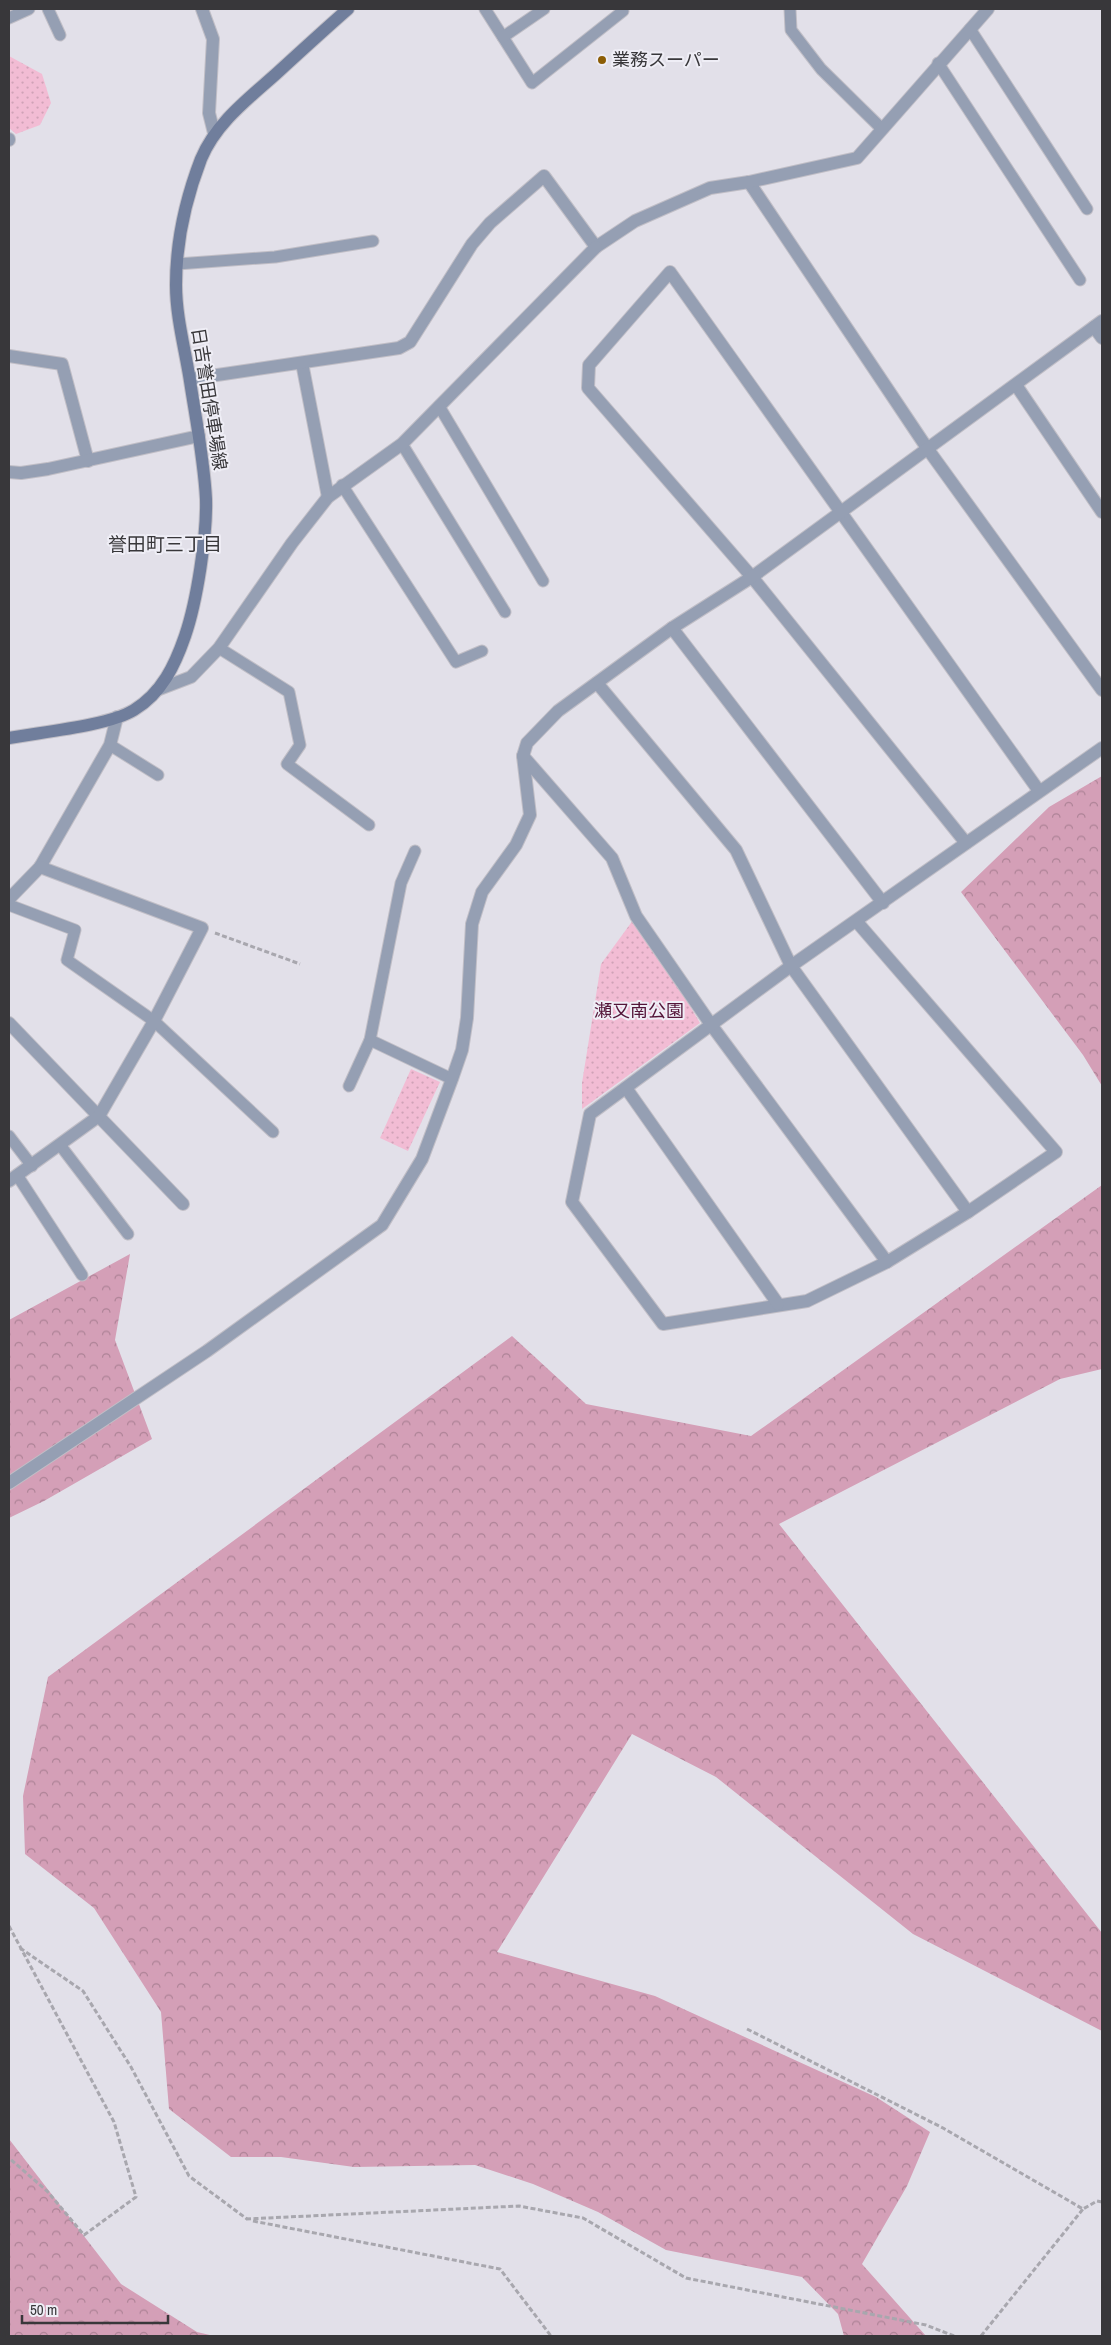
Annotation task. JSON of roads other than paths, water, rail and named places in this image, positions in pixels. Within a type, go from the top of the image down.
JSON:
[{"type":"main road","name":"日吉誉田停車場線","points":[[9,738],[117,717],[132,711],[157,690],[171,672],[190,621],[197,586],[206,501],[199,436],[179,319],[176,286],[189,194],[202,157],[214,133],[235,110],[348,9]]},
{"type":"street","points":[[202,9],[213,39],[209,113],[214,133]]},
{"type":"street","points":[[157,690],[191,677],[219,648],[292,542],[328,497],[342,485],[402,444],[596,247],[636,221],[670,204],[710,188],[750,182],[857,158],[938,63],[988,9]]},
{"type":"street","points":[[190,379],[399,348],[410,342],[472,244],[490,223],[544,176],[596,247]]},
{"type":"street","points":[[750,182],[927,448],[1102,690]]},
{"type":"street","points":[[966,843],[752,577],[588,388],[589,365],[670,272],[1039,791]]},
{"type":"street","points":[[9,1483],[207,1352],[382,1224],[422,1159],[462,1050],[467,1018],[472,924],[482,892],[516,845],[530,815],[523,756],[527,743],[542,727],[558,711],[672,628],[752,577],[1098,324],[1102,338]]},
{"type":"street","points":[[9,356],[62,364],[88,460]]},
{"type":"street","points":[[302,363],[328,497]]},
{"type":"street","points":[[1016,385],[1102,512]]},
{"type":"street","points":[[9,472],[30,472],[199,436]]},
{"type":"street","points":[[672,628],[883,903]]},
{"type":"street","points":[[597,683],[736,850],[791,966],[968,1212]]},
{"type":"street","points":[[9,898],[40,867],[110,745],[117,717]]},
{"type":"street","points":[[857,922],[1056,1152],[968,1212],[887,1262],[807,1301],[778,1304],[663,1324],[572,1202],[590,1114],[791,966],[857,922],[1102,748]]},
{"type":"street","points":[[523,756],[612,858],[636,916],[712,1026],[887,1262]]},
{"type":"street","points":[[13,1178],[99,1116],[154,1021],[202,928],[40,867]]},
{"type":"street","points":[[9,1022],[183,1204]]},
{"type":"street","points":[[626,1088],[778,1304]]},
{"type":"lane","points":[[9,18],[29,9]]},
{"type":"lane","points":[[48,9],[60,35]]},
{"type":"lane","points":[[485,9],[532,83],[623,11],[620,9]]},
{"type":"lane","points":[[503,38],[544,9]]},
{"type":"lane","points":[[790,9],[791,30],[821,69],[882,129]]},
{"type":"lane","points":[[970,29],[1087,209]]},
{"type":"lane","points":[[938,63],[1080,280]]},
{"type":"lane","points":[[178,264],[275,257],[373,241]]},
{"type":"lane","points":[[439,406],[543,581]]},
{"type":"lane","points":[[402,444],[505,612]]},
{"type":"lane","points":[[342,485],[456,662],[482,651]]},
{"type":"lane","points":[[219,648],[289,692],[300,745],[287,764],[368,825]]},
{"type":"lane","points":[[110,745],[158,775]]},
{"type":"lane","points":[[349,1086],[370,1040],[401,883],[415,851]]},
{"type":"lane","points":[[9,905],[75,930],[67,960],[154,1021],[273,1132]]},
{"type":"lane","points":[[370,1040],[452,1079]]},
{"type":"lane","points":[[9,1136],[32,1166]]},
{"type":"lane","points":[[60,1145],[128,1234]]},
{"type":"lane","points":[[13,1178],[82,1275]]},
{"type":"place","name":"業務スーパー","points":[[602,60]]},
{"type":"district","name":"誉田町三丁目","points":[[165,544]]},
{"type":"park label","name":"瀬又南公園","points":[[639,1011]]}]
